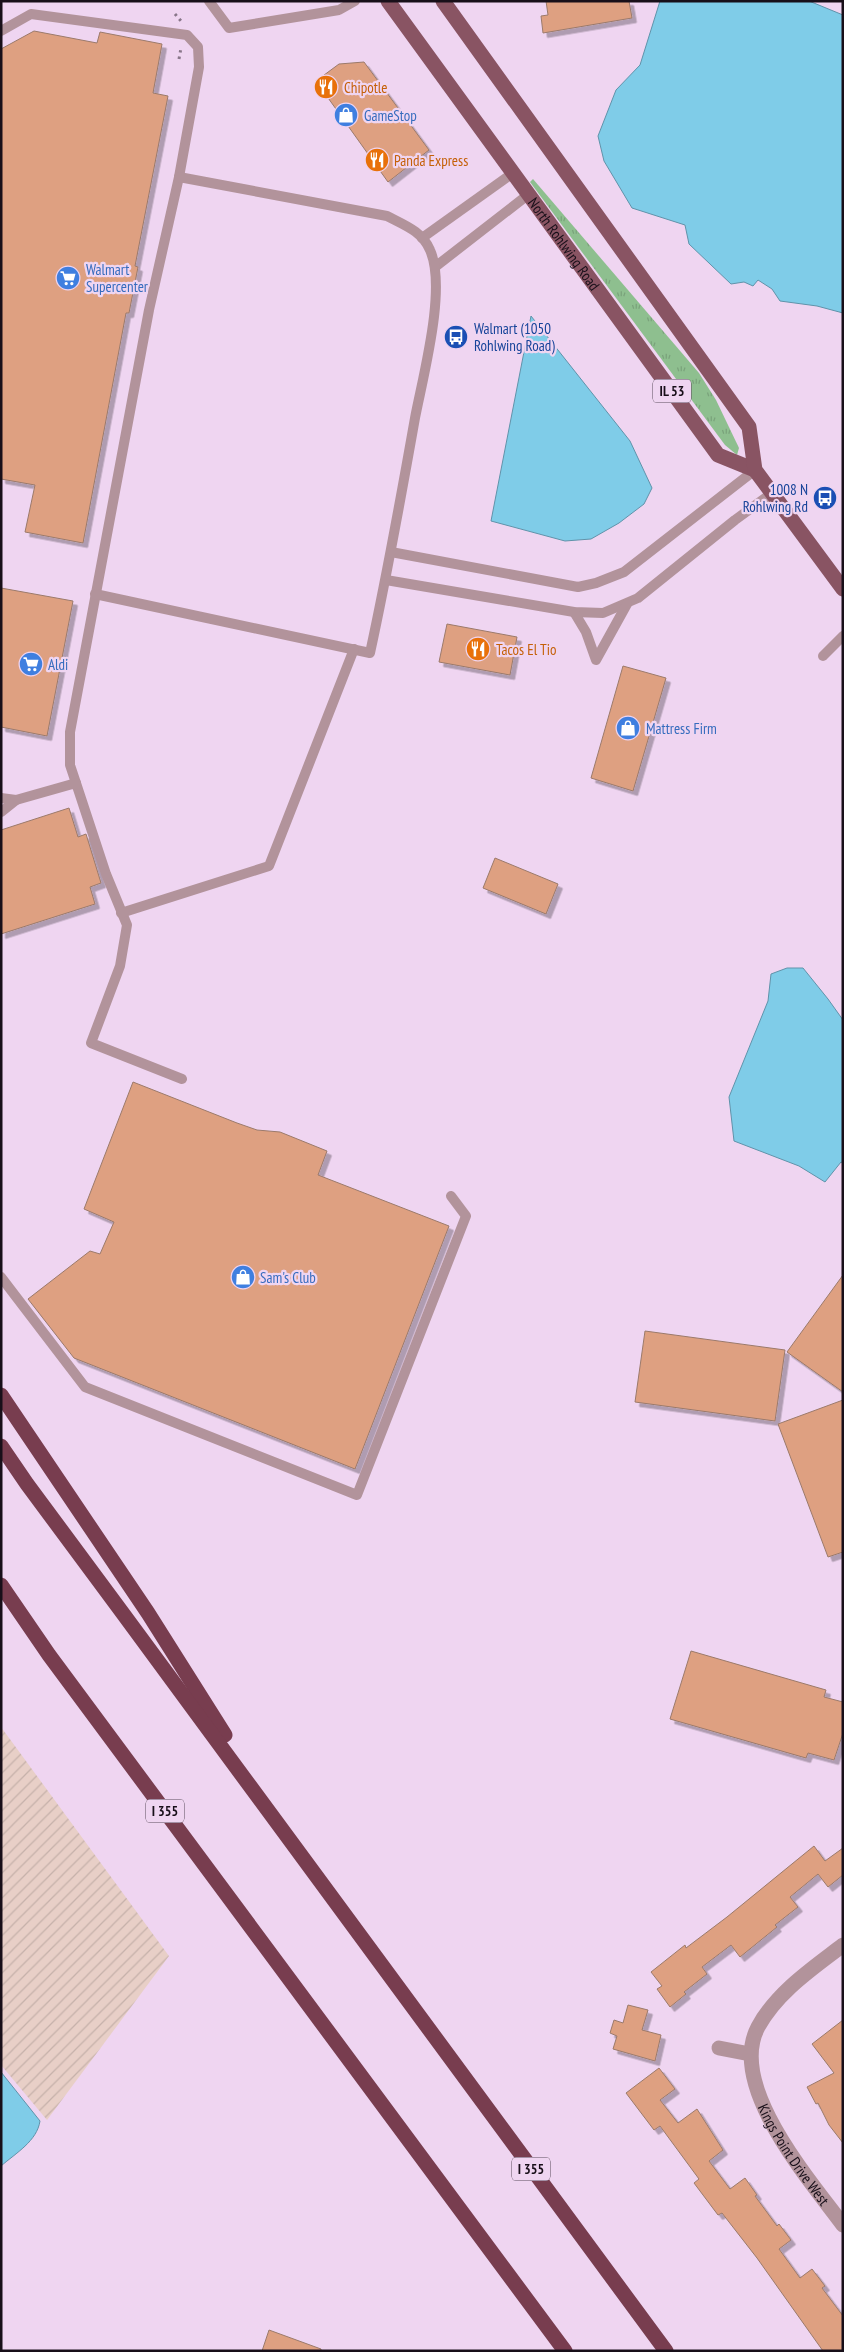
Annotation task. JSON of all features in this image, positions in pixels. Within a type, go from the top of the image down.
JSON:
[{"type":"highway","points":[[1,1395],[148,1613],[287,1834]]},
{"type":"highway","name":"I 355","points":[[1,1446],[27,1484],[287,1834],[396,1986],[666,2351]]},
{"type":"highway","name":"I 355","points":[[1,1585],[49,1655],[565,2351]]},
{"type":"main road","name":"North Rohlwing Road","points":[[388,1],[718,455],[755,470]]},
{"type":"main road","name":"IL 53","points":[[445,2],[749,426],[755,470],[843,589]]},
{"type":"street","points":[[719,2048],[750,2054],[758,2028],[773,2005],[802,1976],[843,1945]]},
{"type":"street","name":"Kings Point Drive West","points":[[750,2054],[754,2078],[772,2125],[843,2225]]},
{"type":"lane","points":[[208,1],[229,28],[339,10],[355,1]]},
{"type":"lane","points":[[1,31],[31,14],[187,35],[198,47],[199,67],[179,177],[149,310],[70,732],[70,765],[121,913],[127,925],[120,966],[91,1043],[182,1079]]},
{"type":"lane","points":[[422,238],[514,173]]},
{"type":"lane","points":[[95,594],[370,652],[386,580],[433,316],[435,267],[430,249],[417,231],[387,216],[179,177]]},
{"type":"lane","points":[[435,267],[529,194]]},
{"type":"lane","points":[[391,552],[578,587],[596,583],[624,572],[755,470]]},
{"type":"lane","points":[[386,580],[574,612],[602,613],[638,598],[735,520],[772,493]]},
{"type":"lane","points":[[574,612],[586,632],[596,660],[627,604]]},
{"type":"lane","points":[[823,656],[843,636]]},
{"type":"lane","points":[[121,913],[269,866],[354,649]]},
{"type":"lane","points":[[1,812],[16,800],[76,783]]},
{"type":"lane","points":[[1,798],[16,800]]},
{"type":"lane","points":[[1,1277],[85,1387],[358,1495],[466,1216],[451,1196]]},
{"type":"shaded area","points":[[1,1727],[169,1956],[47,2120],[1,2065]]},
{"type":"green space","points":[[533,179],[699,373],[716,400],[739,448],[737,455],[725,445],[530,182]]},
{"type":"water","points":[[660,1],[809,1],[843,15],[843,313],[817,306],[780,301],[772,289],[758,280],[753,286],[744,282],[731,284],[689,244],[685,225],[632,208],[604,161],[598,136],[616,90],[640,65]]},
{"type":"water","points":[[531,316],[630,441],[652,488],[644,504],[619,523],[591,539],[565,541],[491,521]]},
{"type":"water","points":[[787,968],[803,968],[843,1020],[843,1163],[841,1162],[825,1182],[799,1166],[734,1141],[729,1097],[768,1001],[771,974]]},
{"type":"water","points":[[1,2072],[40,2121],[35,2135],[30,2141],[1,2166]]},
{"type":"building","points":[[546,1],[629,1],[632,18],[543,33],[541,16],[548,15]]},
{"type":"building","name":"Walmart Supercenter","points":[[34,31],[97,43],[100,32],[162,44],[153,93],[168,96],[135,266],[138,267],[129,313],[126,313],[83,543],[25,532],[35,485],[1,479],[1,49]]},
{"type":"building","points":[[364,62],[429,150],[388,182],[316,81],[339,64]]},
{"type":"building","name":"Aldi","points":[[1,588],[73,601],[47,736],[1,727]]},
{"type":"building","name":"Tacos El Tio","points":[[447,624],[517,637],[510,675],[439,662]]},
{"type":"building","name":"Mattress Firm","points":[[623,666],[666,678],[633,791],[591,778]]},
{"type":"building","points":[[69,808],[78,837],[86,834],[101,883],[90,887],[95,904],[1,934],[1,830]]},
{"type":"building","points":[[495,858],[558,884],[546,914],[483,888]]},
{"type":"building","name":"Sam's Club","points":[[133,1082],[237,1123],[257,1130],[280,1132],[327,1151],[318,1175],[449,1226],[355,1469],[74,1358],[28,1299],[90,1251],[100,1254],[114,1222],[84,1209]]},
{"type":"building","points":[[843,1275],[843,1392],[787,1352]]},
{"type":"building","points":[[645,1331],[785,1350],[775,1421],[635,1402]]},
{"type":"building","points":[[843,1400],[843,1552],[828,1557],[778,1424]]},
{"type":"building","points":[[691,1651],[826,1690],[824,1697],[843,1702],[843,1733],[834,1760],[808,1753],[806,1758],[670,1719]]},
{"type":"building","points":[[814,1846],[825,1861],[843,1848],[843,1875],[828,1887],[818,1874],[790,1897],[798,1907],[775,1925],[777,1927],[740,1957],[731,1945],[702,1967],[707,1974],[684,1992],[686,1994],[670,2007],[657,1989],[662,1986],[651,1972],[685,1945],[686,1948],[727,1917]]},
{"type":"building","points":[[628,2005],[648,2010],[642,2030],[661,2035],[655,2061],[613,2049],[617,2036],[610,2033],[614,2020],[623,2023]]},
{"type":"building","points":[[843,2020],[843,2143],[829,2125],[818,2103],[816,2104],[807,2087],[834,2073],[812,2044]]},
{"type":"building","points":[[659,2068],[675,2089],[660,2100],[678,2123],[697,2109],[723,2150],[709,2161],[730,2189],[745,2178],[757,2195],[755,2196],[777,2226],[779,2224],[791,2240],[779,2249],[800,2278],[812,2269],[825,2286],[822,2288],[843,2316],[843,2351],[823,2351],[757,2258],[722,2213],[718,2215],[694,2183],[699,2179],[660,2126],[654,2130],[626,2093]]},
{"type":"building","points":[[269,2330],[321,2349],[321,2351],[262,2351]]},
{"type":"place","name":"Chipotle","points":[[326,87]]},
{"type":"place","name":"GameStop","points":[[346,115]]},
{"type":"place","name":"Panda Express","points":[[377,160]]},
{"type":"place","name":"Walmart Supercenter","points":[[68,278]]},
{"type":"place","name":"Walmart (1050 Rohlwing Road)","points":[[456,337]]},
{"type":"place","name":"1008 N Rohlwing Rd","points":[[825,498]]},
{"type":"place","name":"Tacos El Tio","points":[[478,649]]},
{"type":"place","name":"Aldi","points":[[31,664]]},
{"type":"place","name":"Mattress Firm","points":[[628,728]]},
{"type":"place","name":"Sam's Club","points":[[243,1277]]}]
